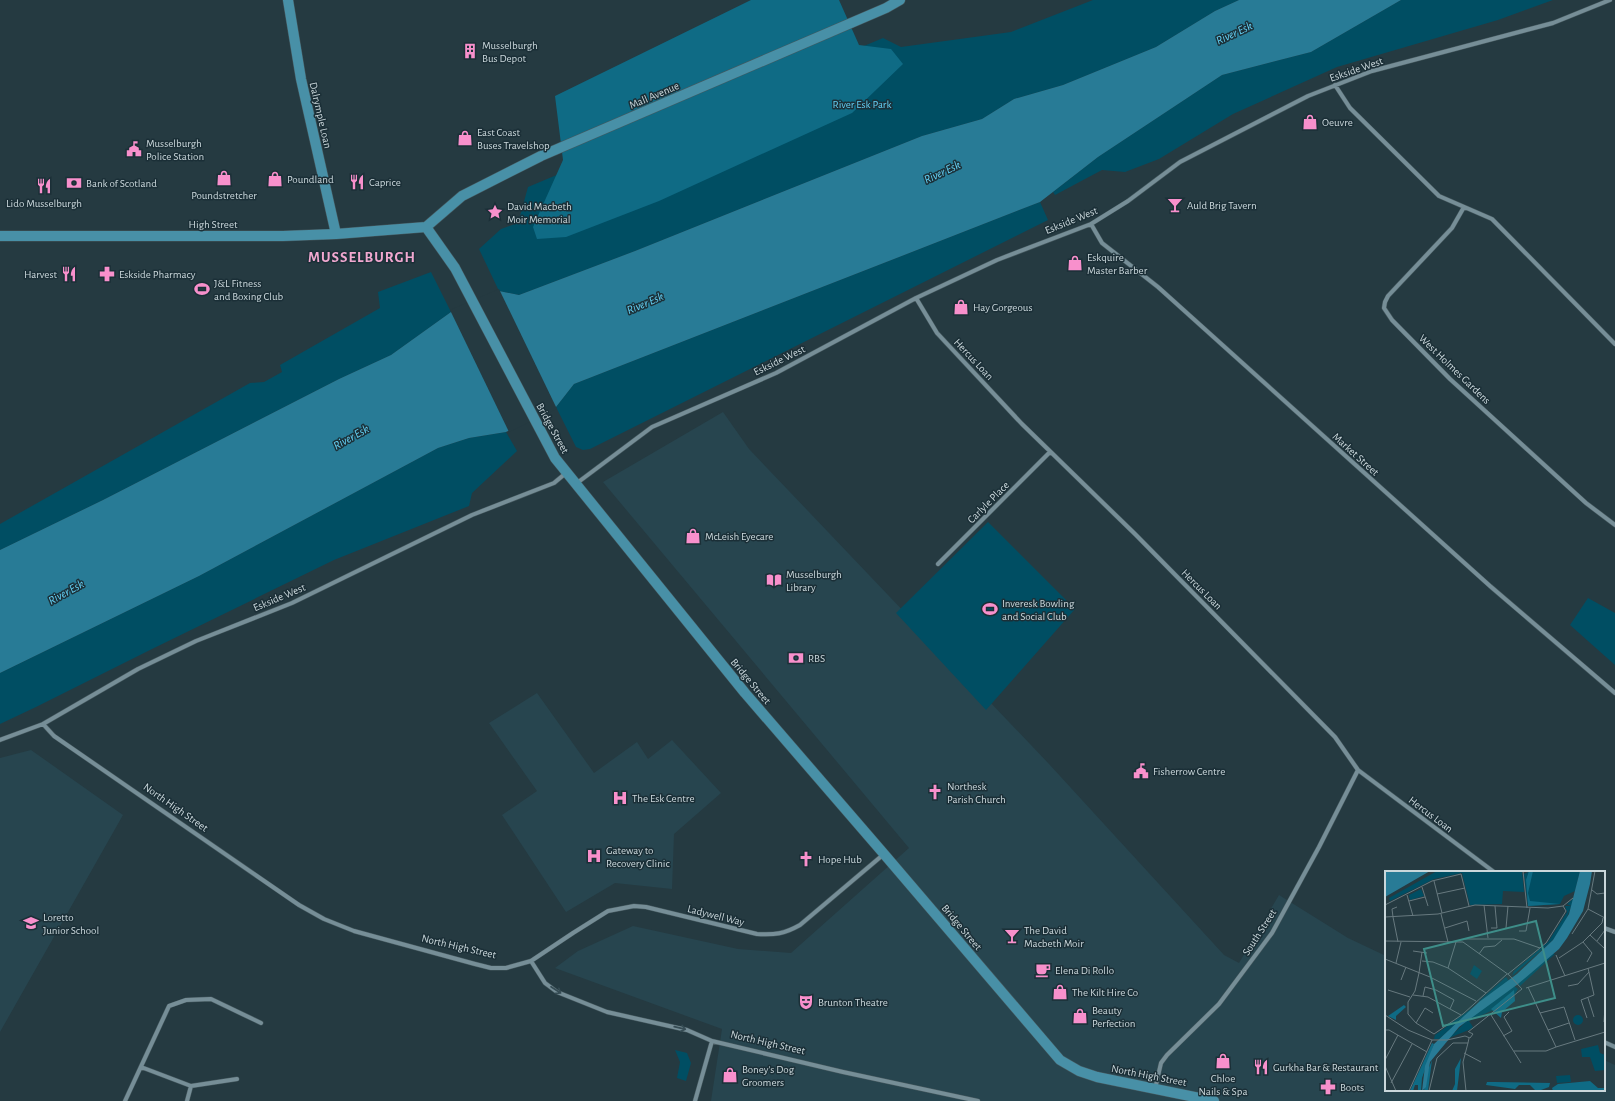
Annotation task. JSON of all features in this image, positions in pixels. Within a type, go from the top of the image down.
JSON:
[{"type":"main road","name":"Dalrymple Loan","points":[[288,0],[301,79],[336,234]]},
{"type":"main road","name":"Mall Avenue","points":[[426,227],[462,196],[541,156],[872,14],[900,0]]},
{"type":"main road","name":"High Street","points":[[0,236],[268,236],[336,234],[426,227]]},
{"type":"main road","name":"Bridge Street","points":[[426,227],[455,268],[555,458],[745,693],[1060,1060],[1079,1071]]},
{"type":"main road","name":"North High Street","points":[[1079,1071],[1097,1078],[1214,1101]]},
{"type":"street","name":"Eskside West","points":[[576,484],[652,427],[776,373],[916,298],[997,260],[1091,224],[1128,202],[1180,162],[1301,100],[1372,71],[1553,23],[1610,0]]},
{"type":"street","points":[[1335,85],[1350,108],[1439,196],[1492,219],[1615,344]]},
{"type":"street","name":"West Holmes Gardens","points":[[1464,207],[1452,228],[1388,296],[1384,308],[1392,320],[1450,379],[1586,503],[1615,525]]},
{"type":"street","name":"Market Street","points":[[1091,224],[1102,243],[1158,287],[1490,586],[1615,693]]},
{"type":"street","name":"Hercus Loan","points":[[916,298],[937,333],[1050,452],[1135,534],[1335,737],[1358,770],[1493,871]]},
{"type":"street","name":"Carlyle Place","points":[[938,564],[1050,452]]},
{"type":"street","name":"Eskside West","points":[[0,740],[43,724],[144,666],[196,641],[292,603],[472,515],[554,484],[567,473]]},
{"type":"street","name":"North High Street","points":[[43,724],[54,736],[299,905],[324,919],[354,932],[491,968],[506,968],[531,961],[545,983],[557,992],[607,1012],[687,1030],[712,1041],[843,1072],[978,1101]]},
{"type":"street","name":"South Street","points":[[1155,1089],[1161,1064],[1167,1055],[1219,1004],[1272,933],[1319,847],[1358,770]]},
{"type":"street","name":"Ladywell Way","points":[[531,961],[572,933],[608,912],[634,906],[646,907],[757,934],[773,935],[788,932],[800,925],[884,854]]},
{"type":"street","points":[[1605,928],[1615,932]]},
{"type":"street","points":[[125,1101],[168,1006],[186,1000],[211,999],[261,1024]]},
{"type":"street","points":[[695,1101],[712,1041]]},
{"type":"street","points":[[1605,1042],[1615,1047]]},
{"type":"street","points":[[141,1067],[191,1086],[237,1079]]},
{"type":"street","points":[[187,1101],[191,1086]]},
{"type":"shaded area","points":[[751,0],[839,0],[859,45],[891,49],[903,64],[852,113],[659,201],[566,237],[537,239],[533,227],[563,160],[555,96]]},
{"type":"shaded area","points":[[723,412],[749,449],[1049,764],[1224,955],[1239,963],[1279,895],[1348,938],[1385,956],[1385,1091],[1605,1091],[1605,1060],[1615,1065],[1615,1101],[711,1101],[722,1029],[555,968],[578,951],[633,926],[738,949],[791,953],[909,848],[603,482]]},
{"type":"shaded area","name":"The Esk Centre","points":[[537,693],[594,773],[637,742],[648,759],[672,740],[721,793],[674,834],[672,889],[615,883],[566,912],[502,815],[537,791],[489,723]]},
{"type":"shaded area","name":"Loretto Junior School","points":[[31,750],[123,815],[0,1032],[0,758]]},
{"type":"green space","name":"River Esk Park","points":[[1093,0],[1239,0],[1215,11],[1156,47],[1063,85],[1014,99],[982,119],[922,136],[635,251],[519,295],[499,291],[479,249],[501,229],[518,223],[528,187],[883,38],[901,47],[1011,32]]},
{"type":"green space","points":[[1401,0],[1553,0],[1498,20],[1337,67],[1233,114],[1159,159],[1125,172],[1102,170],[1055,195],[1053,192],[1098,157],[1222,75],[1311,52]]},
{"type":"green space","points":[[1040,202],[1048,220],[590,449],[583,450],[576,447],[556,407],[574,384]]},
{"type":"green space","points":[[431,272],[451,312],[391,355],[339,379],[103,500],[0,550],[0,524],[250,383],[264,382],[282,372],[280,365],[380,308],[378,292]]},
{"type":"green space","points":[[506,432],[517,451],[472,493],[469,506],[334,560],[0,724],[0,673],[199,576],[438,448],[469,438]]},
{"type":"green space","name":"Inveresk Bowling and Social Club","points":[[988,522],[1075,609],[986,710],[896,613]]},
{"type":"green space","points":[[1588,598],[1615,613],[1615,665],[1570,625]]},
{"type":"green space","points":[[675,1050],[687,1053],[691,1063],[686,1081],[677,1078],[680,1062]]},
{"type":"water","name":"River Esk","points":[[1239,0],[1401,0],[1311,52],[1222,75],[1098,157],[1040,202],[574,384],[556,407],[506,432],[469,438],[438,448],[199,576],[0,673],[0,550],[103,500],[339,379],[391,355],[451,312],[499,291],[519,295],[635,251],[922,136],[982,119],[1014,99],[1063,85],[1156,47],[1215,11]]},
{"type":"pier","points":[[499,289],[557,409],[509,432],[450,310]]},
{"type":"place","name":"Musselburgh Bus Depot","points":[[470,51]]},
{"type":"place","name":"Oeuvre","points":[[1310,122]]},
{"type":"place","name":"East Coast Buses Travelshop","points":[[465,138]]},
{"type":"place","name":"Musselburgh Police Station","points":[[134,149]]},
{"type":"place","name":"Poundstretcher","points":[[224,178]]},
{"type":"place","name":"Poundland","points":[[275,179]]},
{"type":"place","name":"Caprice","points":[[357,182]]},
{"type":"place","name":"Bank of Scotland","points":[[74,183]]},
{"type":"place","name":"Lido Musselburgh","points":[[44,186]]},
{"type":"place","name":"Auld Brig Tavern","points":[[1175,205]]},
{"type":"place","name":"David Macbeth Moir Memorial","points":[[495,212]]},
{"type":"place","name":"Eskquire Master Barber","points":[[1075,263]]},
{"type":"place","name":"Harvest","points":[[69,274]]},
{"type":"place","name":"Eskside Pharmacy","points":[[107,274]]},
{"type":"place","name":"J&L Fitness and Boxing Club","points":[[202,289]]},
{"type":"place","name":"Hay Gorgeous","points":[[961,307]]},
{"type":"place","name":"McLeish Eyecare","points":[[693,536]]},
{"type":"place","name":"Musselburgh Library","points":[[774,580]]},
{"type":"place","name":"Inveresk Bowling and Social Club","points":[[990,609]]},
{"type":"place","name":"RBS","points":[[796,658]]},
{"type":"place","name":"Fisherrow Centre","points":[[1141,771]]},
{"type":"place","name":"Northesk Parish Church","points":[[935,792]]},
{"type":"place","name":"The Esk Centre","points":[[620,798]]},
{"type":"place","name":"Gateway to Recovery Clinic","points":[[594,856]]},
{"type":"place","name":"Hope Hub","points":[[806,859]]},
{"type":"place","name":"Loretto Junior School","points":[[31,923]]},
{"type":"place","name":"The David Macbeth Moir","points":[[1012,936]]},
{"type":"place","name":"Elena Di Rollo","points":[[1043,970]]},
{"type":"place","name":"The Kilt Hire Co","points":[[1060,992]]},
{"type":"place","name":"Brunton Theatre","points":[[806,1002]]},
{"type":"place","name":"Beauty Perfection","points":[[1080,1016]]},
{"type":"place","name":"Chloe Nails & Spa","points":[[1223,1061]]},
{"type":"place","name":"Gurkha Bar & Restaurant","points":[[1261,1067]]},
{"type":"place","name":"Boney's Dog Groomers","points":[[730,1075]]},
{"type":"place","name":"Boots","points":[[1328,1087]]},
{"type":"district","name":"MUSSELBURGH","points":[[362,257]]}]
